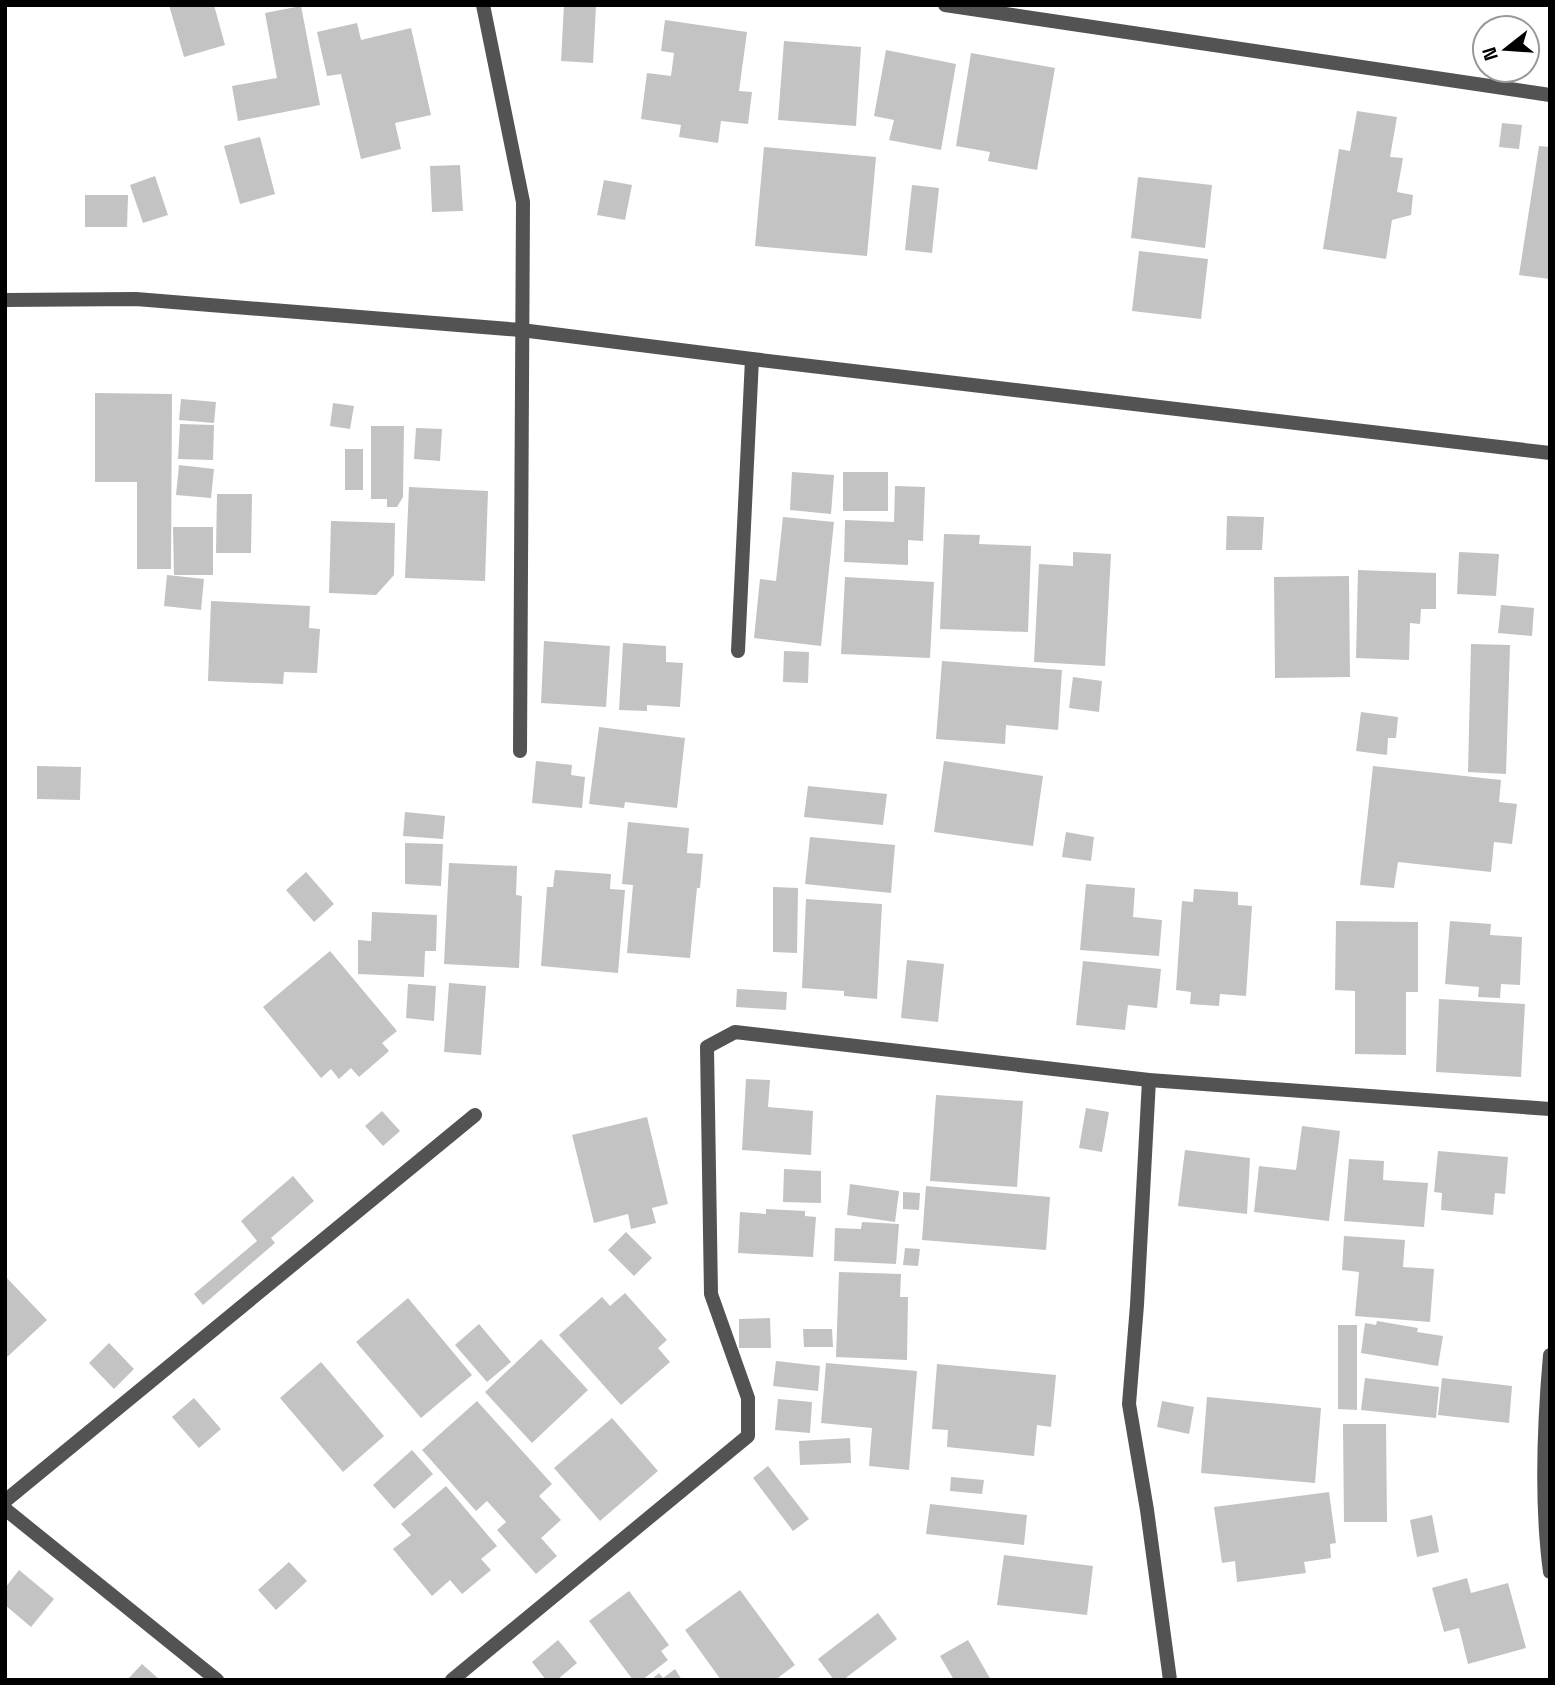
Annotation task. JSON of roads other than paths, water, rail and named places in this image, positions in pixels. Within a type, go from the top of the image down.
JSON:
[{"type":"street","points":[[483,5],[523,202],[520,751]]},
{"type":"street","points":[[945,5],[1550,95]]},
{"type":"street","points":[[5,300],[136,299],[521,330],[1550,453]]},
{"type":"street","points":[[738,651],[752,359]]},
{"type":"street","points":[[452,1680],[748,1436],[748,1398],[711,1294],[707,1047],[735,1032],[1149,1080],[1550,1109]]},
{"type":"street","points":[[1149,1080],[1138,1305],[1129,1404],[1147,1510],[1170,1680]]},
{"type":"street","points":[[5,1501],[475,1115]]},
{"type":"street","points":[[1550,1355],[1545,1537],[1550,1572]]},
{"type":"street","points":[[5,1509],[217,1680]]}]
